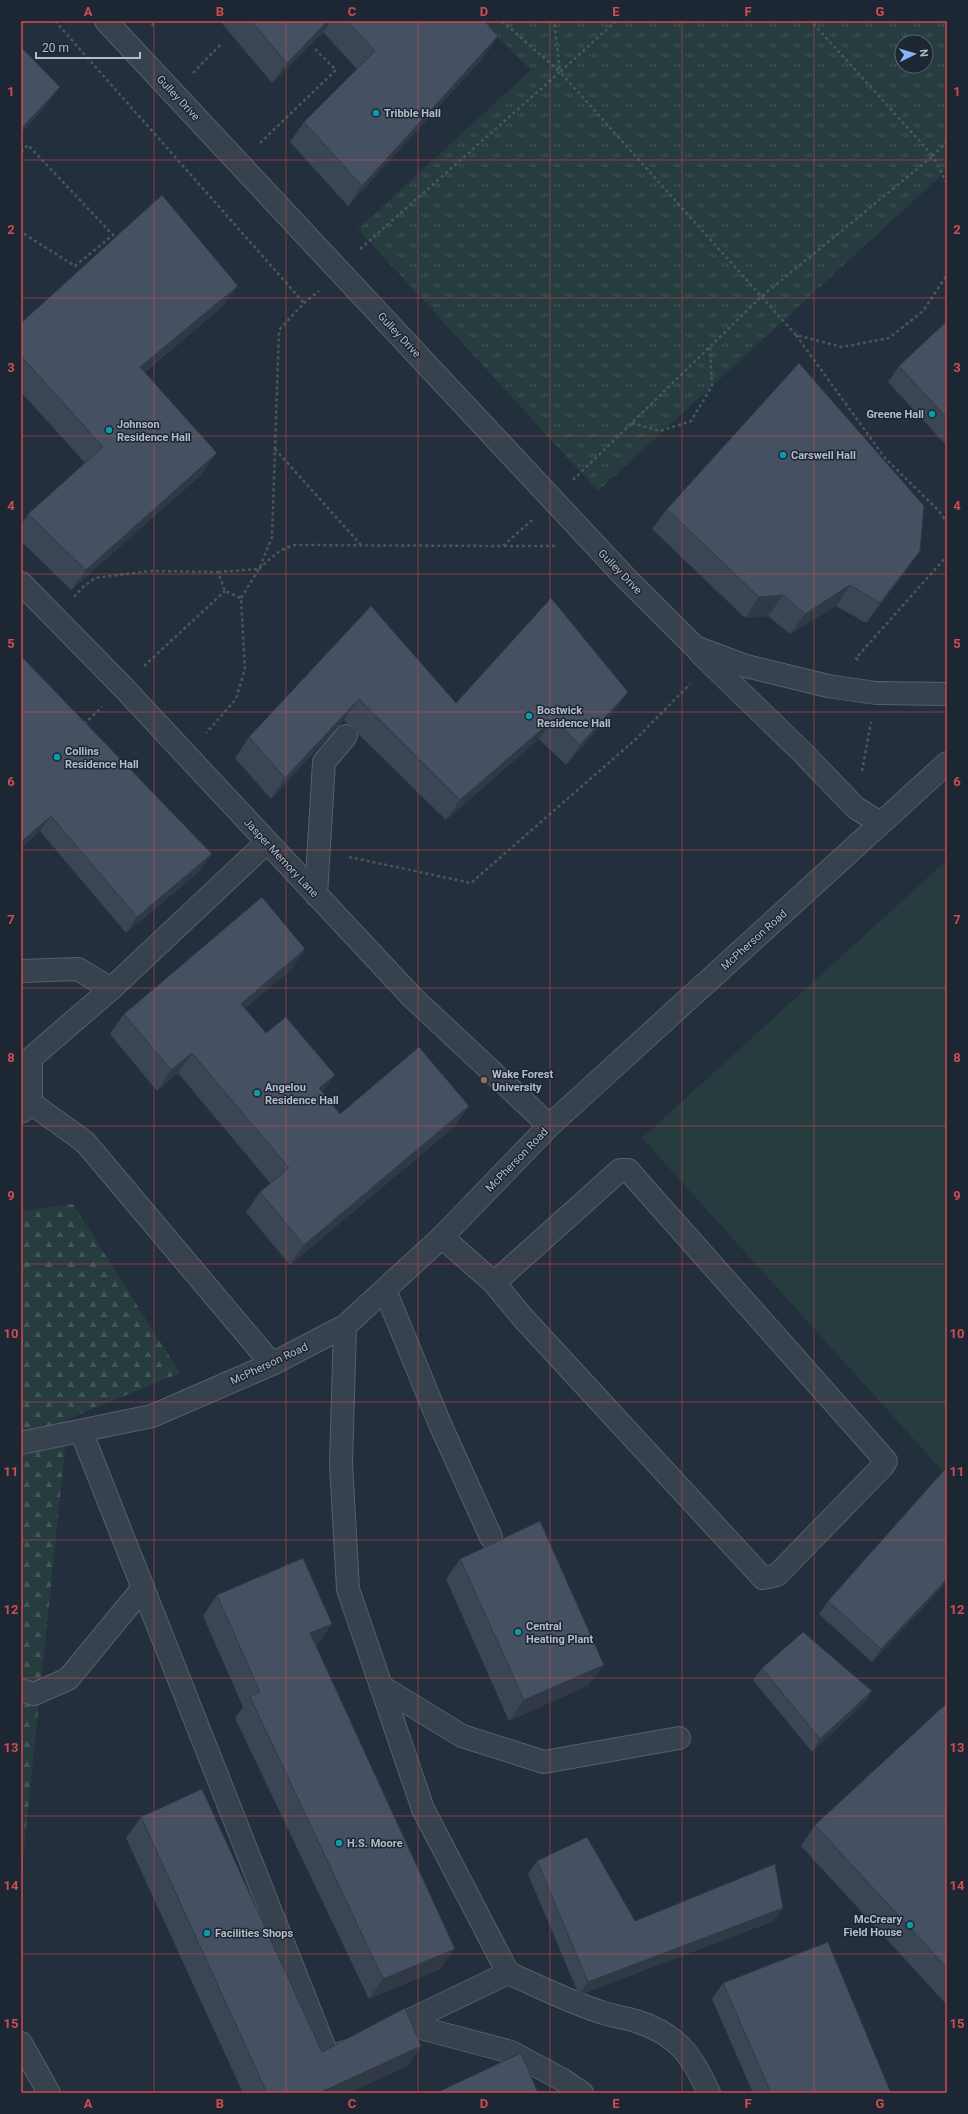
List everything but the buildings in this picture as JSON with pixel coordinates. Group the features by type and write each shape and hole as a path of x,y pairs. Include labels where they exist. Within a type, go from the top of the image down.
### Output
{"street":[{"name":"Gulley Drive","path":"106,21 595,545 711,664 802,752 856,808 880,823"},
{"name":"Jasper Memory Lane","path":"21,583 122,686 266,843 412,997 536,1112 549,1126"},
{"name":"Gulley Drive","path":"695,647 746,666 828,686 876,693 947,694"},
{"path":"316,895 324,762 346,736"},
{"name":"McPherson Road","path":"21,1443 152,1416 272,1364 345,1326 442,1237 549,1126 947,763"},
{"path":"266,843 111,989 26,1058 26,1107 85,1142 272,1364"},
{"path":"21,971 78,969 111,989"},
{"path":"442,1237 494,1283 524,1319 763,1578 777,1575 882,1467 886,1461 628,1170 620,1170 494,1283"},
{"path":"385,1290 440,1424 491,1538"},
{"path":"345,1326 341,1464 348,1589 423,1809 508,1973 599,2012 636,2021 659,2030 678,2044 696,2065 709,2093"},
{"path":"82,1431 329,2059 508,1973"},
{"path":"21,1690 34,1694 68,1679 143,1588"},
{"path":"382,1687 462,1736 544,1762 679,1738"},
{"path":"402,2023 512,2052 563,2080 582,2093"},
{"path":"21,2043 49,2093"}],"path":[{"path":"56,21 304,303"},
{"path":"502,21 560,72 796,335 885,458 938,510 947,522"},
{"path":"554,21 560,72"},
{"path":"203,737 236,699 245,669 241,598 259,569 272,537 279,330 304,303 340,272 354,255 616,21"},
{"path":"811,21 933,156 947,184"},
{"path":"190,76 221,44"},
{"path":"256,147 336,70 314,48"},
{"path":"503,546 553,500 761,297 933,156 947,141"},
{"path":"21,152 28,145 113,235 75,266 21,232"},
{"path":"796,335 842,347 889,338 923,311 947,275"},
{"path":"632,422 660,431 691,421 712,386 710,347"},
{"path":"274,449 361,546"},
{"path":"71,600 83,587 95,578 150,571 218,572 259,569 286,547 296,545 595,545"},
{"path":"856,658 947,556"},
{"path":"218,572 225,591 241,598"},
{"path":"80,728 122,686 225,591"},
{"path":"318,851 471,883 636,739 711,664"},
{"path":"856,808 876,693"}],"green space":[{"path":"482,21 947,21 947,170 598,491 358,229 531,70"},
{"path":"947,860 947,1476 642,1138"},
{"path":"73,1204 180,1373 68,1419 22,1868 21,1211"}],"place":[{"name":"Tribble Hall","path":"376,113"},
{"name":"Greene Hall","path":"932,414"},
{"name":"Johnson Residence Hall","path":"109,430"},
{"name":"Carswell Hall","path":"783,455"},
{"name":"Bostwick Residence Hall","path":"529,716"},
{"name":"Collins Residence Hall","path":"57,757"},
{"name":"Wake Forest University","path":"484,1080"},
{"name":"Angelou Residence Hall","path":"257,1093"},
{"name":"Central Heating Plant","path":"518,1632"},
{"name":"H.S. Moore","path":"339,1843"},
{"name":"McCreary Field House","path":"910,1925"},
{"name":"Facilities Shops","path":"207,1933"}]}
